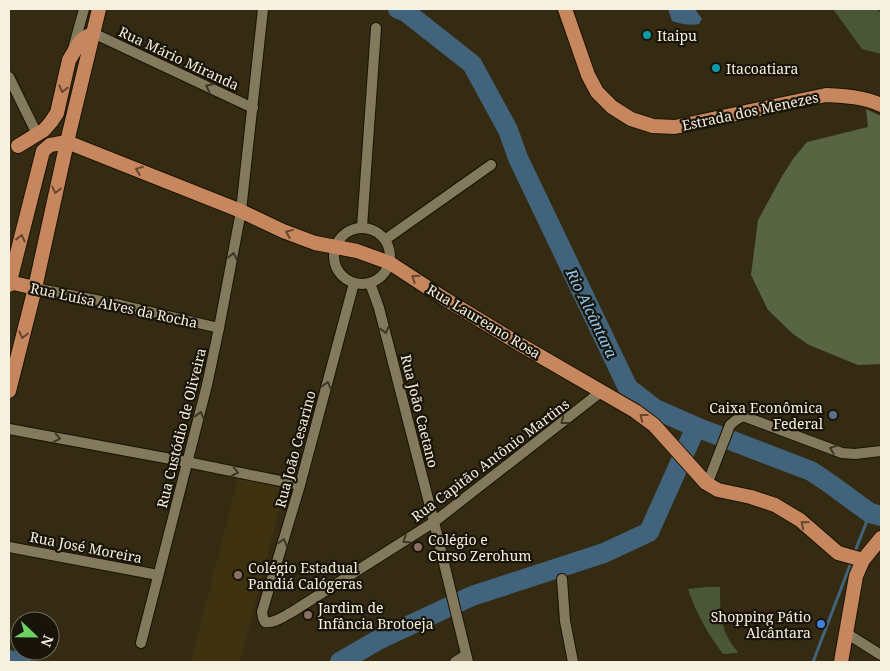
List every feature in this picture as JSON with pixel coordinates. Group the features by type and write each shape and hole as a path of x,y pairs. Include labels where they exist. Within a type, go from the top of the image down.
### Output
{"main road":[{"path":"9,391 35,288 66,142 99,9"},
{"name":"Estrada dos Menezes","path":"565,9 588,76 597,92 612,107 631,119 654,126 675,126 826,95 849,96 872,101 881,106"},
{"path":"13,146 44,130 52,122 57,113 69,60 80,42 93,33"},
{"path":"9,284 43,151 50,144 66,142"},
{"name":"Rua Laureano Rosa","path":"66,142 241,211 315,243 357,251 390,263 521,345 636,411 654,425 706,483 718,490 752,497 775,505 800,520 842,554 864,556"},
{"path":"13,146 43,151"},
{"name":"Rua Luísa Alves da Rocha","path":"9,284 35,288"},
{"path":"842,662 856,576 864,556 881,538"}],"street":[{"path":"69,60 84,9"},
{"name":"Rua Custódio de Oliveira","path":"141,643 207,385 219,328 241,211 263,9"},
{"path":"362,227 376,28"},
{"name":"Rua Mário Miranda","path":"93,33 253,108"},
{"path":"9,78 37,134"},
{"path":"386,239 491,165"},
{"path":"362,227 377,231 386,239 390,253 390,263 378,279 364,284 354,283 344,278 338,271 334,262 335,246 342,235 362,227"},
{"name":"Rua João Cesarino","path":"265,622 262,612 300,485 354,283"},
{"name":"Rua João Caetano","path":"370,283 382,318 467,659"},
{"name":"Rua Luísa Alves da Rocha","path":"35,288 122,305 219,328"},
{"name":"Rua Capitão Antônio Martins","path":"265,622 275,621 292,612 434,522 602,391"},
{"path":"710,477 730,425 743,416 842,452 855,454 881,451"},
{"path":"9,429 300,485"},
{"name":"Rua José Moreira","path":"9,547 158,575"},
{"path":"562,579 565,621 573,662"},
{"path":"846,633 881,655"},
{"path":"454,662 467,659"}],"shaded area":[{"name":"Colégio Estadual Pandiá Calógeras","path":"238,477 285,488 240,662 191,662"}],"green space":[{"path":"833,9 876,9 881,13 881,54 862,49"},
{"path":"866,109 881,116 881,364 858,365 809,345 793,334 768,310 751,275 758,220 793,159 807,142 868,127"},
{"path":"720,587 722,622 732,645 738,652 736,653 723,654 707,631 691,598 688,589"}],"water":[{"path":"668,9 695,9 702,19 696,25 675,22 672,21"}],"waterway":[{"name":"Rio Alcântara","path":"398,9 406,12 472,64 508,130 518,158 628,388 655,409 696,427 811,471 870,513 881,516"},
{"path":"340,662 378,640 472,596 604,553 649,532 696,427"},
{"path":"854,554 870,513"},
{"path":"813,662 852,560"},
{"path":"9,660 21,662"}],"place":[{"name":"Itaipu","path":"647,35"},
{"name":"Itacoatiara","path":"716,68"},
{"name":"Caixa Econômica Federal","path":"833,415"},
{"name":"Colégio e Curso Zerohum","path":"418,547"},
{"name":"Colégio Estadual Pandiá Calógeras","path":"238,575"},
{"name":"Jardim de Infância Brotoeja","path":"308,615"},
{"name":"Shopping Pátio Alcântara","path":"821,624"}]}
